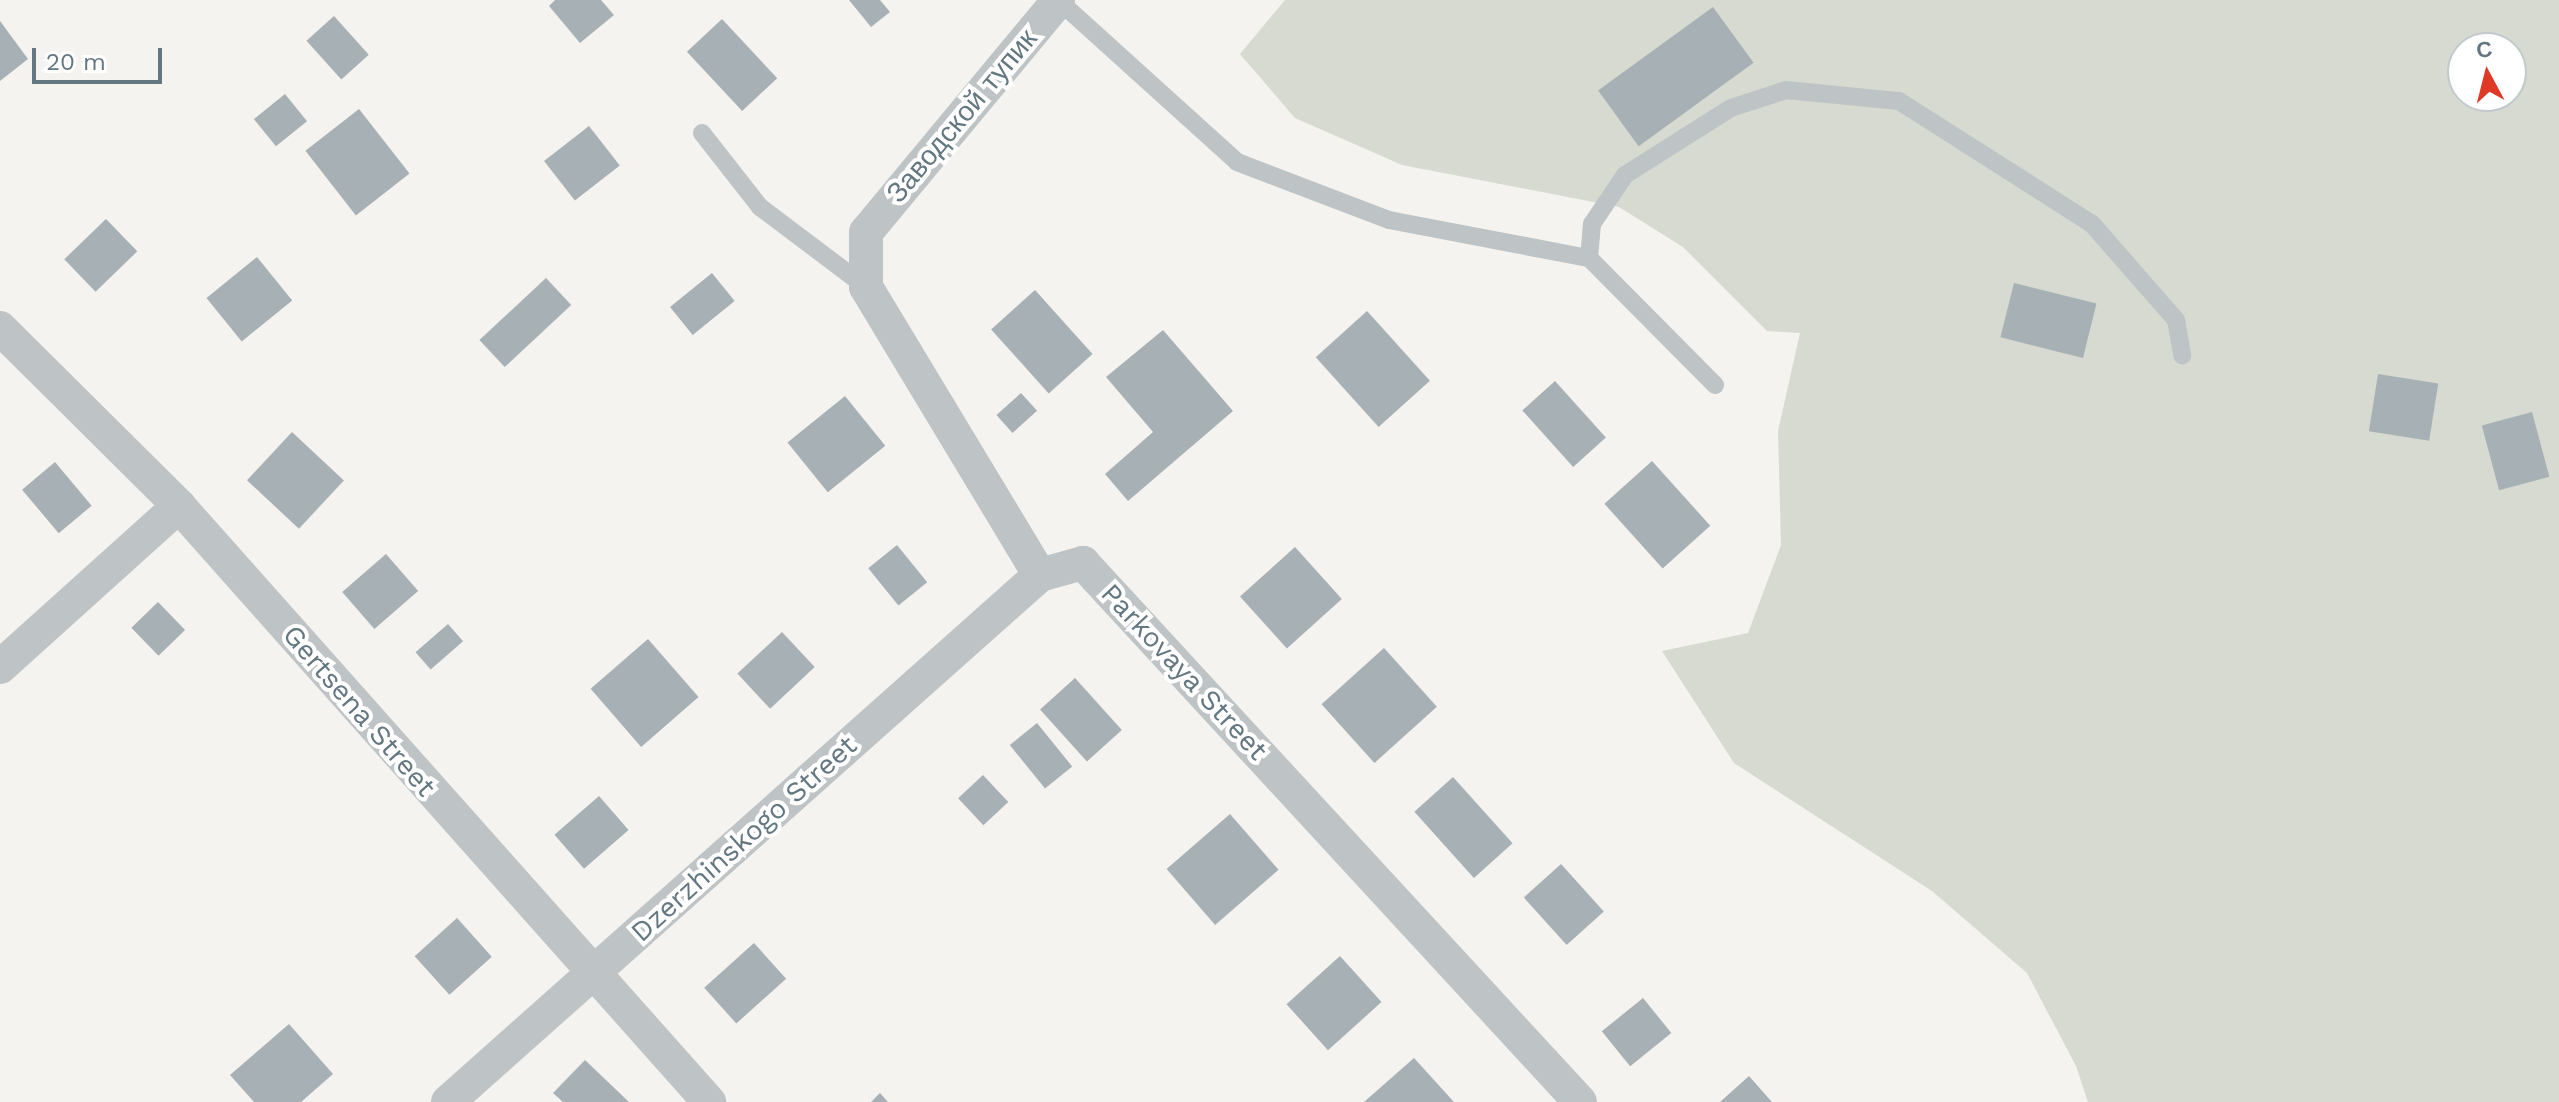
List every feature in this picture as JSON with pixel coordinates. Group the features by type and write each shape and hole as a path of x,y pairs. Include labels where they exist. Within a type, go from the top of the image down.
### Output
{"street":[{"name":"Заводской тупик","path":"866,287 866,232 1058,0"},
{"path":"866,287 1040,575"},
{"name":"Gertsena Street","path":"0,328 179,506 709,1102"},
{"path":"0,667 179,506"},
{"name":"Parkovaya Street","path":"1040,575 1083,563 1580,1102"},
{"name":"Dzerzhinskogo Street","path":"448,1102 1040,575"}],"lane":[{"path":"1058,0 1237,162 1389,220 1589,258 1715,385"},
{"path":"1589,258 1592,224 1625,175 1731,108 1786,90 1899,101 2092,224 2176,320 2182,355"},
{"path":"702,133 760,207 866,287"}],"shaded area":[{"path":"1285,0 2559,0 2559,1102 2088,1102 2076,1066 2027,973 1932,891 1734,763 1662,651 1748,633 1781,545 1778,431 1800,333 1767,331 1683,247 1619,207 1402,165 1295,118 1240,54"}],"building":[{"path":"555,0 601,0 614,15 580,43 549,6"},
{"path":"849,0 880,0 890,12 871,27"},
{"path":"1713,7 1754,63 1639,146 1598,90"},
{"path":"334,16 369,55 341,79 307,41"},
{"path":"722,19 777,78 742,111 687,52"},
{"path":"0,21 28,59 0,81"},
{"path":"285,94 307,121 276,146 254,119"},
{"path":"359,109 409,174 356,215 305,151"},
{"path":"589,126 620,165 575,200 544,161"},
{"path":"106,219 137,251 96,292 64,259"},
{"path":"257,257 292,301 242,341 206,298"},
{"path":"712,273 735,301 693,335 670,307"},
{"path":"546,278 571,305 505,367 479,340"},
{"path":"2014,283 2096,304 2083,358 2000,337"},
{"path":"1035,290 1093,354 1049,393 991,329"},
{"path":"1367,311 1430,381 1379,427 1316,357"},
{"path":"1163,330 1233,411 1128,501 1105,474 1153,432 1106,377"},
{"path":"2378,374 2438,384 2429,441 2369,431"},
{"path":"1555,381 1606,437 1573,467 1522,410"},
{"path":"1021,393 1037,411 1013,433 996,415"},
{"path":"845,396 885,446 828,492 787,443"},
{"path":"2532,412 2549,477 2499,490 2482,425"},
{"path":"292,432 344,480 299,529 247,480"},
{"path":"1652,461 1710,526 1663,568 1604,504"},
{"path":"55,462 92,506 59,533 22,490"},
{"path":"897,545 927,582 898,606 868,568"},
{"path":"1295,547 1342,599 1287,649 1240,597"},
{"path":"386,554 418,591 374,629 342,592"},
{"path":"158,602 185,630 158,656 131,628"},
{"path":"448,624 463,641 431,670 416,652"},
{"path":"782,632 815,667 770,709 737,674"},
{"path":"648,639 699,697 641,747 591,689"},
{"path":"1384,648 1437,707 1374,763 1322,704"},
{"path":"1075,678 1122,730 1087,761 1040,709"},
{"path":"1037,723 1072,767 1045,789 1010,745"},
{"path":"983,775 1008,802 983,825 958,798"},
{"path":"1453,777 1513,843 1474,878 1414,812"},
{"path":"599,796 629,830 584,869 554,835"},
{"path":"1230,814 1279,870 1215,925 1167,869"},
{"path":"1561,864 1604,912 1567,945 1524,897"},
{"path":"457,918 492,957 449,995 415,956"},
{"path":"754,943 786,979 736,1024 704,988"},
{"path":"1340,956 1381,1002 1328,1050 1286,1004"},
{"path":"1643,998 1671,1033 1630,1066 1602,1031"},
{"path":"289,1024 333,1074 301,1102 254,1102 230,1075"},
{"path":"1414,1058 1454,1102 1364,1102"},
{"path":"585,1060 629,1102 563,1102 553,1093"},
{"path":"1749,1076 1772,1102 1720,1102"},
{"path":"880,1093 888,1102 871,1102"}]}
